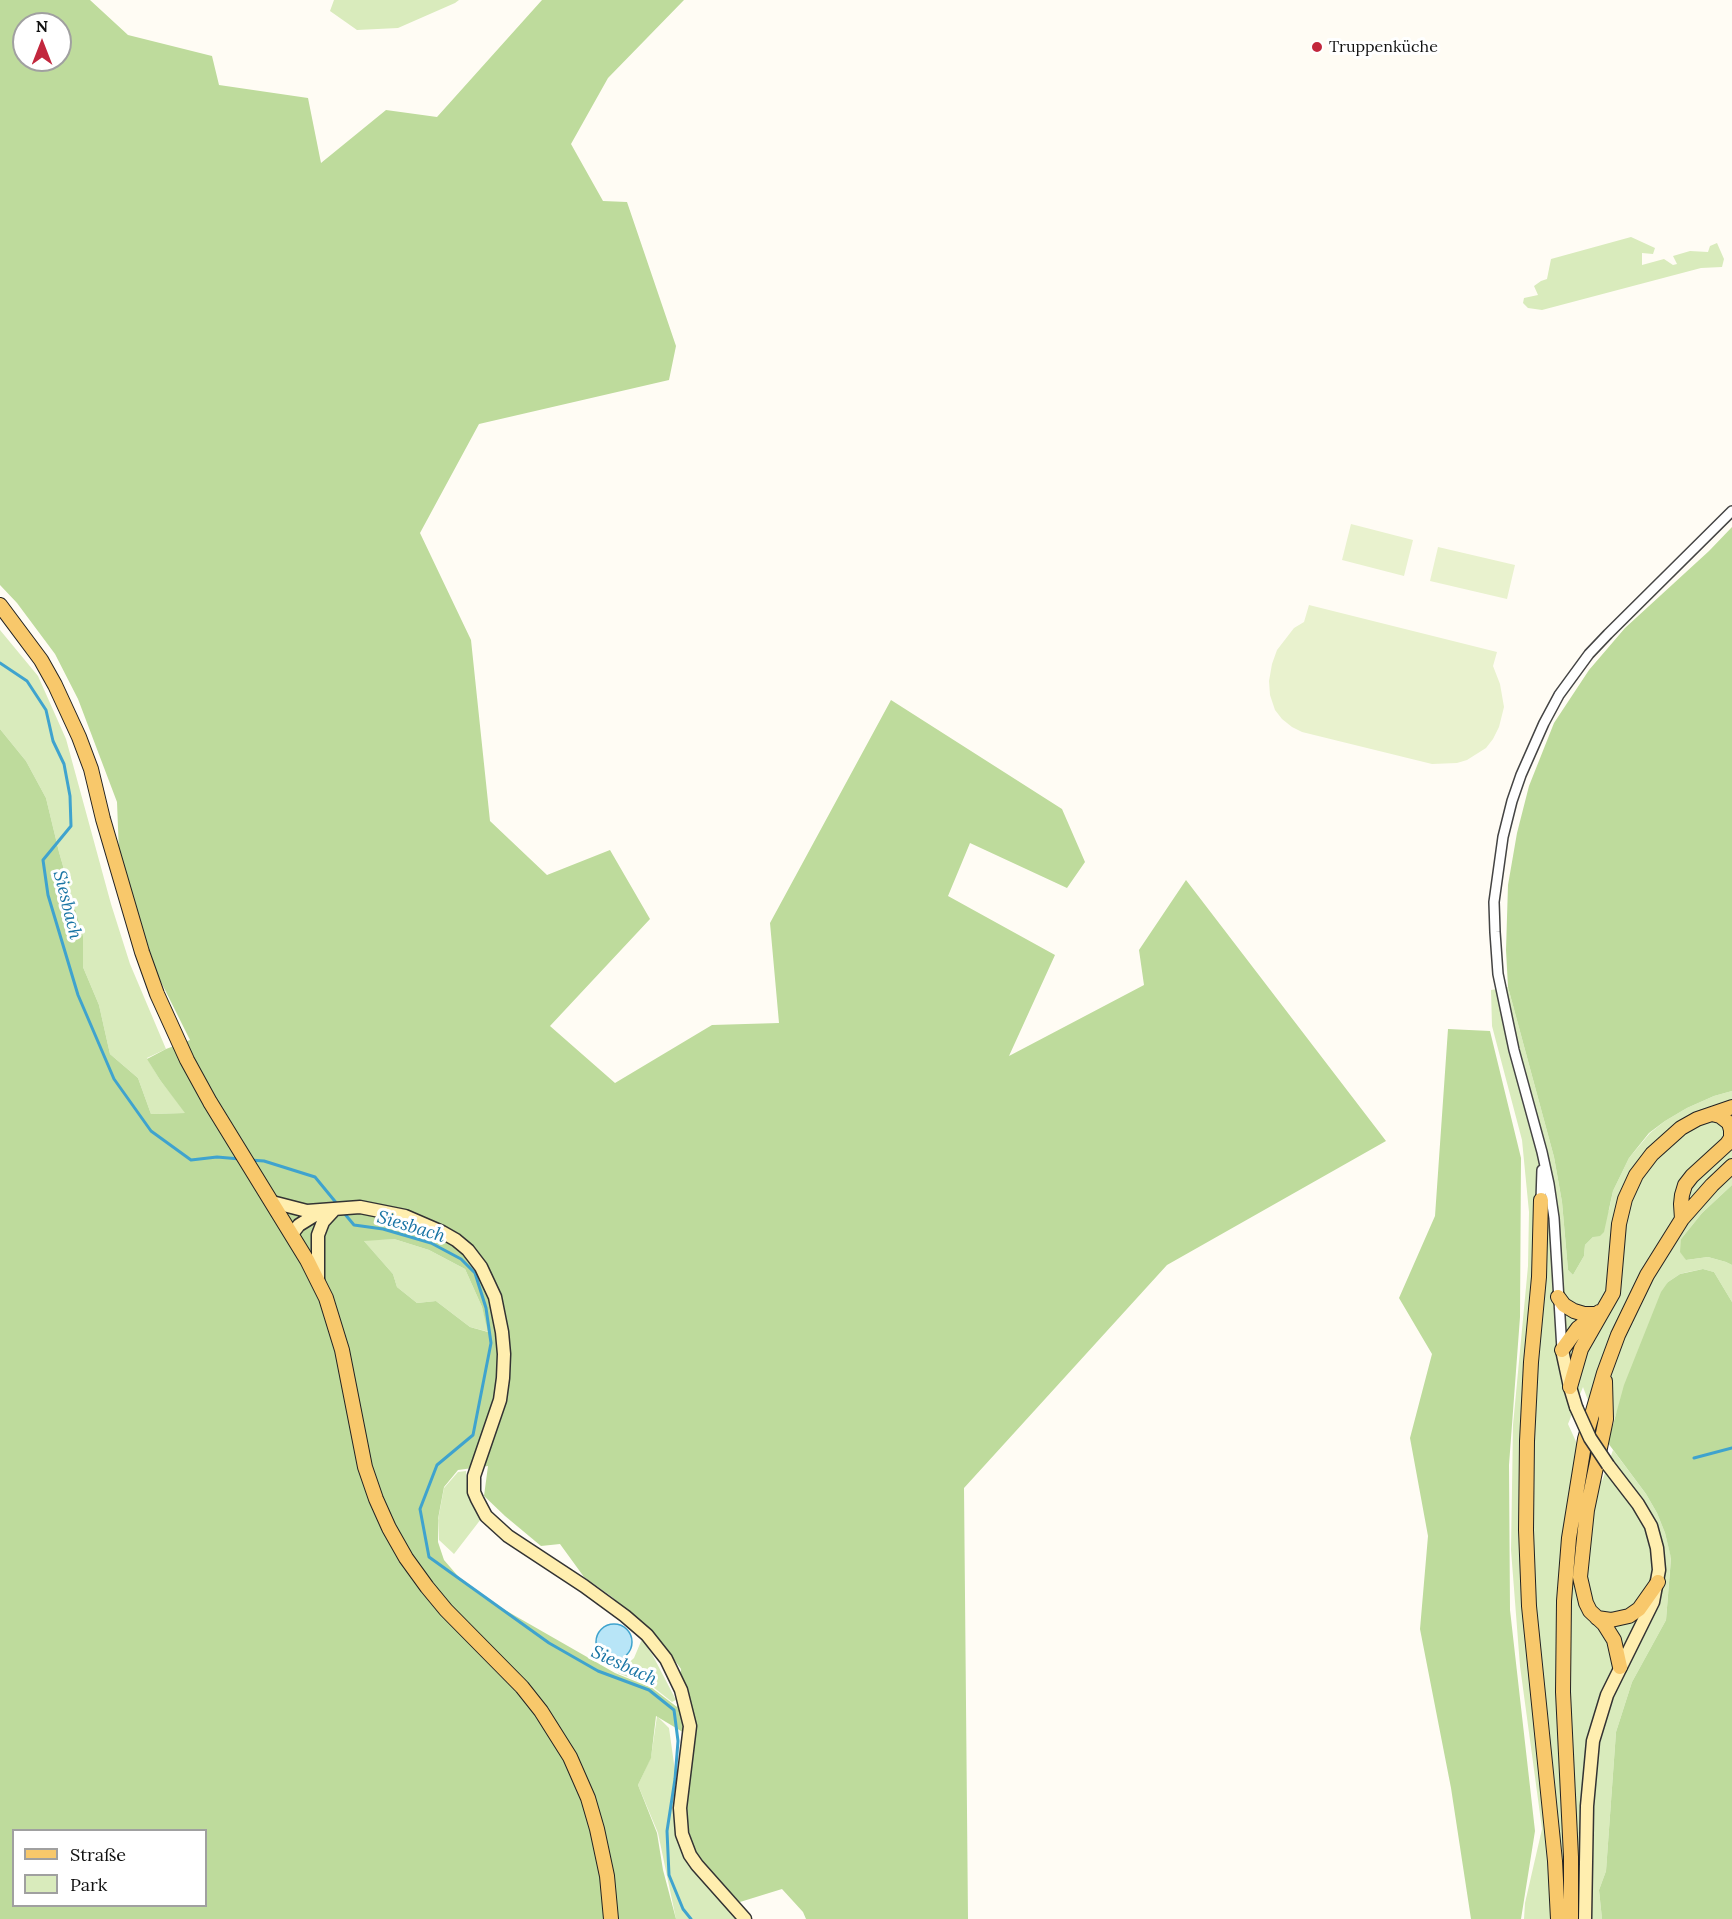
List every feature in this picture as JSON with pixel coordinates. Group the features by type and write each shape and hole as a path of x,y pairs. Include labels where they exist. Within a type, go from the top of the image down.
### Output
{"main road":[{"path":"0,604 41,660 56,685 79,737 91,769 103,819 142,952 157,994 182,1050 210,1102 318,1280 333,1318 342,1350 365,1467 388,1528 427,1587 446,1610 522,1687 541,1711 570,1756 588,1798 597,1829 607,1876 611,1919"},
{"path":"1570,1387 1581,1349 1614,1288 1621,1211 1636,1175 1652,1154 1671,1136 1697,1119 1732,1107"},
{"path":"1682,1219 1681,1204 1685,1185 1731,1138 1729,1123 1720,1116 1712,1114"},
{"path":"1571,1919 1569,1798 1563,1692 1564,1611 1566,1565 1585,1439 1604,1373 1636,1296 1661,1250 1682,1219 1732,1166"},
{"path":"1541,1200 1539,1277 1528,1401 1526,1530 1529,1606 1555,1860 1558,1919"},
{"path":"1558,1297 1564,1305 1574,1311 1584,1314 1600,1311"},
{"path":"1562,1350 1578,1328 1600,1311"},
{"path":"1604,1373 1606,1419 1590,1490 1580,1577 1586,1603 1614,1640 1620,1667"},
{"path":"1597,1618 1611,1620 1629,1616 1639,1609 1658,1582"},
{"path":"1558,1919 1569,1798"}],"street":[{"path":"1585,1919 1587,1806 1591,1756 1602,1710 1620,1667 1648,1614 1658,1582 1659,1559 1651,1526 1638,1504 1590,1438 1570,1387 1562,1350 1554,1218 1542,1152 1498,974 1494,902 1497,871 1512,801 1521,775 1559,695 1589,654 1732,511"},
{"path":"1541,1200 1542,1152"},
{"path":"272,1202 299,1210 321,1211 351,1206 405,1216 427,1224 456,1240 468,1250 481,1267 495,1298 504,1354 500,1400 474,1476 474,1492 486,1516 508,1536 624,1616 647,1635 666,1659 681,1690 690,1725 680,1808 682,1834 690,1855 743,1916"},
{"path":"318,1280 318,1244 321,1226 335,1209"},
{"path":"292,1234 299,1226 321,1211"},
{"path":"292,1234 308,1232 321,1226"}],"green space":[{"path":"0,0 90,0 128,35 212,56 219,85 308,98 321,163 386,110 437,117 542,0 684,0 608,78 571,144 603,201 627,202 676,346 669,380 479,424 420,533 471,640 490,821 547,875 610,850 650,919 550,1026 615,1083 712,1025 779,1023 770,923 891,700 1062,809 1085,862 1067,888 970,843 948,896 1055,955 1009,1056 1144,985 1139,950 1186,880 1386,1141 1167,1265 964,1488 968,1919 806,1919 803,1912 782,1889 740,1902 697,1860 685,1817 691,1737 656,1716 651,1758 638,1785 657,1833 663,1870 676,1919 0,1919 0,729 26,761 46,798 83,936 83,967 99,1005 110,1054 138,1078 151,1114 185,1113 147,1059 190,1040 158,976 136,909 119,853 117,802 78,699 55,654 17,603 0,585","holes":["394,1239 429,1250 465,1269 482,1307 488,1332 470,1327 436,1301 417,1303 397,1287 393,1274 364,1241","488,1466 484,1496 541,1546 560,1544 584,1577 612,1597 656,1635 681,1669 677,1707 652,1688 615,1673 484,1598 463,1582 444,1560 438,1542 438,1519 444,1487 458,1470"]},
{"path":"334,0 459,0 398,28 357,30 330,11"},
{"path":"1631,237 1655,248 1653,254 1642,253 1642,265 1664,259 1673,265 1677,264 1673,256 1690,251 1708,252 1710,246 1717,243 1724,259 1722,267 1701,268 1542,310 1528,308 1523,303 1524,298 1538,295 1534,286 1547,279 1551,259"},
{"path":"1351,524 1413,540 1404,576 1342,560"},
{"path":"1732,527 1732,1091 1687,1108 1649,1133 1629,1158 1613,1191 1604,1232 1600,1236 1593,1237 1585,1245 1584,1256 1573,1275 1568,1270 1562,1202 1554,1157 1508,987 1506,950 1508,885 1517,833 1529,786 1554,723 1589,670 1625,628"},
{"path":"1438,547 1515,565 1507,599 1430,581"},
{"path":"1309,605 1497,652 1493,666 1500,684 1504,707 1493,739 1486,748 1467,760 1457,763 1432,764 1302,732 1292,727 1275,710 1270,695 1269,681 1277,650 1294,628 1304,622"},
{"path":"0,630 38,676 66,739 111,904 130,964 166,1049 147,1058 160,1080 186,1113 151,1114 138,1078 110,1054 99,1005 83,967 83,936 46,798 26,761 0,729"},
{"path":"1508,987 1554,1157 1562,1202 1568,1270 1573,1275 1584,1256 1585,1245 1593,1237 1609,1210 1613,1191 1629,1158 1650,1133 1687,1108 1732,1091 1732,1185 1702,1213 1681,1239 1686,1260 1708,1257 1732,1265 1732,1302 1714,1272 1703,1269 1688,1272 1668,1282 1613,1422 1613,1431 1608,1443 1595,1419 1583,1387 1568,1424 1578,1446 1602,1481 1613,1450 1646,1494 1657,1513 1671,1557 1666,1620 1632,1682 1616,1732 1606,1871 1599,1890 1602,1919 1524,1919 1525,1903 1542,1829 1520,1666 1511,1550 1513,1425 1528,1266 1529,1212 1522,1140 1492,1026 1491,990"},
{"path":"1448,1029 1490,1031 1521,1158 1520,1317 1509,1465 1510,1610 1535,1831 1521,1919 1471,1919 1451,1788 1420,1629 1428,1536 1410,1438 1432,1354 1399,1298 1435,1216"},
{"path":"1732,1185 1732,1265 1708,1257 1686,1260 1680,1252 1681,1239 1702,1213"},
{"path":"394,1239 429,1250 465,1269 482,1307 489,1332 470,1327 436,1301 417,1303 397,1287 393,1274 363,1240"},
{"path":"1703,1269 1714,1272 1732,1302 1732,1919 1602,1919 1599,1890 1606,1871 1616,1732 1632,1682 1666,1620 1671,1558 1657,1513 1646,1494 1608,1443 1624,1385 1661,1292 1668,1282 1680,1274"},
{"path":"466,1471 468,1496 481,1519 454,1554 439,1540 438,1520 444,1488 458,1472"},
{"path":"642,1639 676,1700 672,1702 653,1687 618,1673 634,1658"},
{"path":"657,1716 669,1728 676,1778 674,1819 680,1846 689,1865 737,1919 676,1919 658,1833 638,1785 651,1757"}],"water":[{"path":"614,1624 627,1629 632,1642 627,1655 614,1660 601,1655 596,1642 601,1629"}],"waterway":[{"name":"Siesbach","path":"0,663 27,681 46,710 53,741 64,764 70,796 71,826 43,860 48,895 78,995 114,1079 151,1131 191,1160 217,1157 240,1159"},
{"name":"Siesbach","path":"250,1160 264,1161 315,1177 338,1205"},
{"name":"Siesbach","path":"344,1213 354,1225 383,1229 431,1243 461,1259 475,1273 486,1308 491,1343 473,1435 437,1465 420,1509 429,1557 549,1643 598,1671 649,1690 674,1710 678,1741 667,1831 669,1875 683,1909 691,1919"},
{"path":"1694,1458 1732,1448"}],"place":[{"name":"Truppenküche","path":"1317,47"}]}
